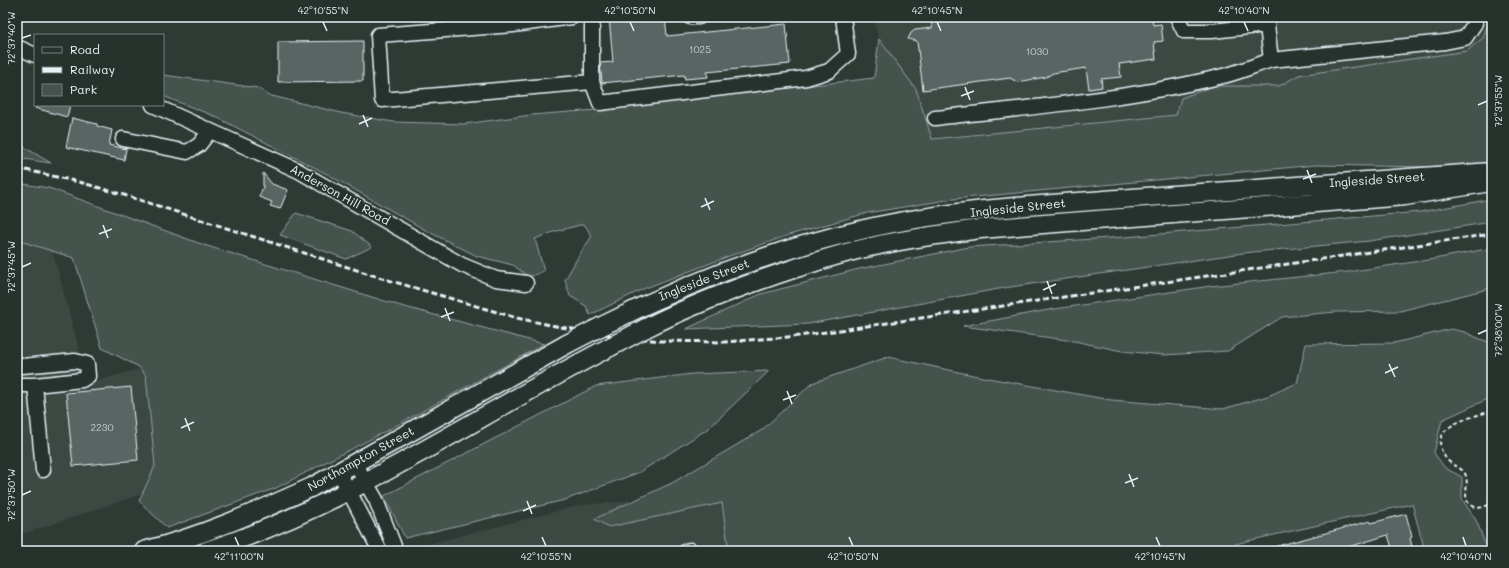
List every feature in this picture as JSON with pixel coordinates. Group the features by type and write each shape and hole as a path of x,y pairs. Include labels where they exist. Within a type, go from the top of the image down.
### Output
{"main road":[{"name":"Ingleside Street","path":"567,344 651,301 733,268 814,242 865,229 913,220 1042,205 1492,172"},
{"name":"Ingleside Street","path":"602,350 668,317 767,277 874,246 923,236 988,228 1405,196 1492,181"},
{"name":"Northampton Street","path":"144,551 199,534 237,520 312,487 567,344"},
{"name":"Northampton Street","path":"206,551 284,521 349,491 602,350"}],"street":[{"path":"572,17 513,25 378,34 382,100 592,82"},
{"path":"592,17 592,82 600,103 806,78 829,71 848,54 843,17"},
{"path":"690,17 699,17"},
{"path":"1177,17 1184,31 1212,31 1266,21 1271,60"},
{"path":"935,118 1130,95 1229,75 1271,60 1452,41 1465,38 1475,23 1475,17"},
{"path":"17,47 34,55"},
{"name":"Anderson Hill Road","path":"155,106 297,170 462,265 496,279 526,283"},
{"path":"122,139 187,152 199,145 210,131"},
{"path":"17,363 22,366 75,361 87,364 88,376 82,380 17,386"},
{"path":"35,385 43,470"},
{"path":"355,463 376,500 396,551"},
{"path":"339,472 380,551"},
{"path":"686,551 690,551"}],"path":[{"path":"1492,411 1450,426 1442,435 1441,446 1446,460 1461,470 1466,476 1465,494 1468,502 1477,508 1481,508 1492,502"}],"shaded area":[{"path":"873,17 1492,17 1492,159 1184,114 903,141"},
{"path":"17,189 37,193 88,383 147,367 177,482 17,536"},
{"path":"726,493 740,551 401,551 581,505"}],"green space":[{"path":"1490,17 1492,17 1492,164 1427,167 1316,165 953,199 867,213 789,235 732,255 643,289 590,315 586,306 570,296 565,280 592,236 584,224 553,232 535,239 544,271 529,277 513,265 477,256 429,232 327,174 214,116 164,96 164,75 258,88 268,95 341,113 393,122 464,124 531,115 610,109 874,78 879,39 916,89 932,139 1176,115 1181,98 1214,86 1279,86 1299,75 1467,51 1483,38"},
{"path":"17,143 51,163 17,158"},
{"path":"17,183 49,188 204,245 401,306 544,344 392,428 276,488 167,528 139,501 155,466 146,376 139,367 102,348 74,258 17,240"},
{"path":"1492,199 1492,222 1369,241 1243,253 1004,288 808,324 686,329 761,294 859,269 969,247 1125,237 1420,212"},
{"path":"296,213 352,231 372,247 346,259 280,235"},
{"path":"1492,248 1492,282 1490,287 1484,290 1400,311 1335,312 1282,317 1228,351 1164,355 1122,351 1074,341 963,326 1048,310 1211,286 1347,272 1434,259"},
{"path":"1451,329 1465,332 1492,343 1492,397 1442,420 1434,453 1445,468 1462,477 1462,499 1476,520 1488,551 1425,551 1412,504 1243,542 1212,551 729,551 722,503 609,527 594,519 672,483 762,430 812,383 888,357 982,377 1111,400 1223,409 1268,396 1297,383 1306,344 1394,343"},
{"path":"769,371 709,428 640,472 565,500 405,538 384,496 596,386 692,374"}],"building":[{"path":"609,17 665,17 667,36 786,24 790,64 707,72 708,77 685,79 684,75 602,83 600,63 613,62"},
{"path":"931,17 1152,17 1153,25 1161,24 1163,41 1154,42 1156,59 1119,64 1121,77 1101,79 1102,87 1089,89 1086,68 1053,73 1046,77 1017,82 1010,78 923,90 917,41 908,39 911,33 915,30 932,28"},
{"path":"363,41 363,81 278,82 278,42"},
{"path":"36,106 70,106 67,117 35,108"},
{"path":"72,118 97,124 97,126 112,130 109,145 126,149 124,160 66,147"},
{"path":"263,173 272,184 288,190 280,209 270,206 272,202 259,197 263,187"},
{"path":"131,387 138,460 73,466 66,393"},
{"path":"1406,514 1412,537 1410,538 1413,551 1393,551 1388,535 1335,551 1270,551 1270,548 1370,521 1371,523"}],"railway":[{"path":"17,168 83,183 124,195 388,280 517,318 610,335 661,341 725,342 799,336 1492,234"}]}
